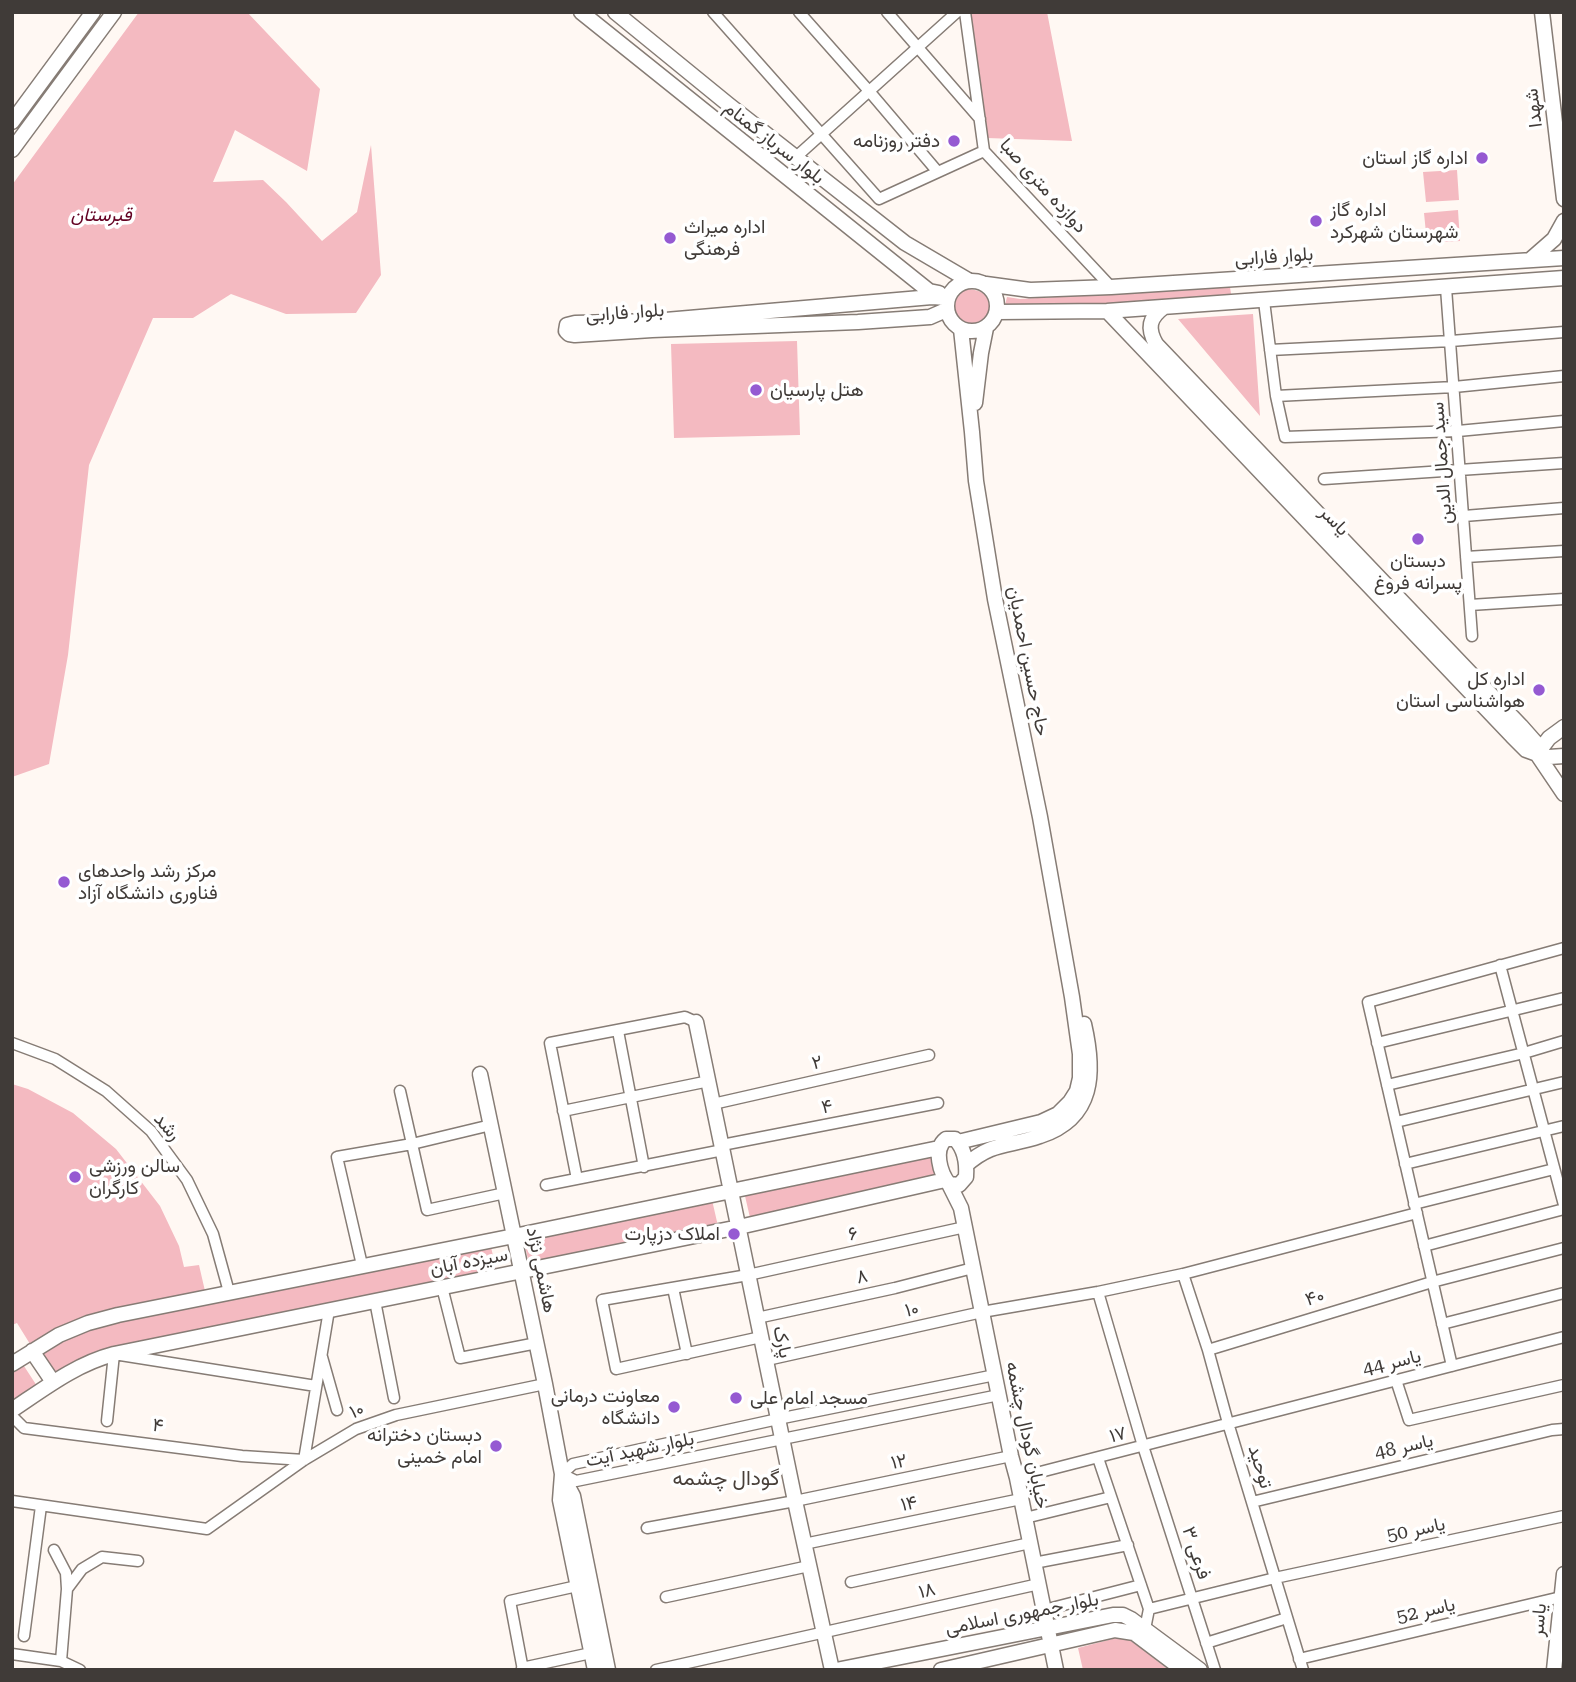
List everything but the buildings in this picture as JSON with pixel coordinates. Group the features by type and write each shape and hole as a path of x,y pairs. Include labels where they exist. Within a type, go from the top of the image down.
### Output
{"main road":[{"path":"12,122 93,12"},
{"path":"12,150 114,12"},
{"name":"بلوار سرباز گمنام","path":"581,12 929,292 947,301"},
{"name":"بلوار سرباز گمنام","path":"615,12 729,106 905,243 968,280"},
{"name":"شهدا","path":"1542,12 1564,199"},
{"path":"1530,260 1554,239 1564,221"},
{"name":"بلوار فارابی","path":"986,284 1030,290 1564,258"},
{"path":"1263,277 1264,301"},
{"path":"997,313 1107,311 1564,278"},
{"path":"968,280 986,284 997,298 997,313 993,321 986,328 974,332 961,329 951,321 947,301 956,285 968,280"},
{"name":"بلوار فارابی","path":"947,301 930,317 858,322 653,325 575,323 568,325 566,331 575,335 653,325 932,297 947,301"},
{"path":"857,305 858,322"},
{"name":"یاسر","path":"1164,307 1155,314 1152,322 1150,334 1157,344 1512,736 1527,750 1537,754 1564,794"},
{"name":"یاسر","path":"1107,311 1309,514"},
{"path":"972,432 986,328"},
{"name":"حاج حسین احمدیان","path":"939,1148 946,1139 955,1139 958,1142 1041,1122 1058,1114 1070,1102 1080,1078 1080,1054 1072,997 1040,817 995,599 976,481 961,329"},
{"path":"1564,727 1549,738 1537,754 1549,757 1564,756"},
{"name":"حاج حسین احمدیان","path":"965,1165 985,1150 1053,1131 1076,1114 1090,1085 1090,1048 1084,1023 1072,997"},
{"name":"پارک","path":"695,1022 804,1544 834,1670"},
{"name":"هاشمی نژاد","path":"480,1074 545,1384 562,1474 560,1500 595,1670"},
{"path":"939,1148 940,1159 953,1182 965,1177 963,1153 958,1142"},
{"name":"سیزده آبان","path":"12,1364 59,1335 88,1322 118,1315 939,1148"},
{"name":"سیزده آبان","path":"12,1409 76,1368 114,1354 953,1182"},
{"name":"خیابان گودال چشمه","path":"953,1182 961,1208 1056,1670"},
{"path":"33,1351 52,1382"},
{"name":"هاشمی نژاد","path":"562,1474 573,1496 608,1670"},
{"name":"یاسر","path":"1554,1670 1560,1651 1564,1574"},
{"name":"بلوار جمهوری اسلامی","path":"834,1670 1123,1615 1200,1670"},
{"name":"بلوار جمهوری اسلامی","path":"941,1670 1115,1630 1134,1633 1183,1670"}],"street":[{"path":"713,12 879,199 984,151"},
{"path":"799,12 937,171"},
{"path":"887,12 980,119"},
{"path":"796,158 957,12"},
{"name":"دوازده متری صبا","path":"965,12 984,151 1111,286"},
{"name":"سید جمال الدین","path":"1446,288 1472,636"},
{"path":"1264,301 1276,397 1285,437 1458,430 1564,421"},
{"path":"1270,349 1451,341 1564,332"},
{"path":"1276,397 1454,387 1564,376"},
{"path":"1324,479 1564,463"},
{"path":"1464,516 1564,508"},
{"path":"1466,557 1564,551"},
{"path":"1470,605 1564,599"},
{"path":"1452,1366 1368,1002 1564,948"},
{"path":"1424,1246 1564,1207 1500,965"},
{"path":"1377,1043 1564,998"},
{"path":"577,1180 550,1043 685,1017 695,1022"},
{"path":"618,1031 644,1167"},
{"path":"1387,1085 1564,1041"},
{"name":"رشد","path":"12,1043 55,1059 106,1091 151,1131 187,1180 213,1234 229,1292"},
{"name":"۲","path":"713,1104 929,1055"},
{"path":"563,1111 709,1081"},
{"path":"1396,1122 1564,1082"},
{"path":"400,1091 427,1210 505,1193"},
{"name":"۴","path":"546,1185 644,1167 938,1102"},
{"path":"362,1265 337,1157 491,1125"},
{"path":"1405,1164 1564,1126"},
{"name":"۱۰","path":"767,1360 982,1312 1183,1274 1555,1169"},
{"name":"۶","path":"687,1354 616,1369 602,1300 748,1275 965,1227"},
{"name":"۴۰","path":"1208,1350 1433,1282 1564,1248"},
{"name":"۸","path":"757,1318 973,1268"},
{"name":"توحید","path":"1183,1274 1301,1664"},
{"path":"442,1287 460,1358 537,1343"},
{"path":"673,1288 687,1354 761,1337"},
{"name":"فرعی ۳","path":"1098,1292 1143,1447 1215,1670"},
{"path":"1442,1324 1564,1293"},
{"path":"375,1301 394,1398"},
{"path":"304,1460 329,1310"},
{"name":"یاسر 44","path":"1228,1423 1564,1337"},
{"path":"107,1421 114,1354 316,1386"},
{"path":"321,1355 337,1410"},
{"name":"بلوار شهید آیت","path":"995,1375 573,1464 562,1474 576,1481 999,1395"},
{"path":"1396,1380 1409,1420 1564,1385"},
{"name":"۱۰","path":"41,1506 207,1529 304,1460 356,1429 396,1415 545,1384"},
{"name":"۴","path":"12,1416 24,1427 243,1456 304,1460"},
{"name":"۱۷","path":"1017,1478 1228,1423"},
{"name":"یاسر 48","path":"1252,1502 1564,1429"},
{"name":"۱۲","path":"647,1528 795,1501 1011,1456"},
{"path":"1098,1458 1149,1609 1146,1629"},
{"path":"1025,1518 1111,1497"},
{"name":"۱۴","path":"804,1544 1021,1499"},
{"path":"12,1501 41,1506 24,1636"},
{"name":"یاسر 50","path":"1149,1609 1275,1578 1564,1516"},
{"path":"851,1582 1030,1543"},
{"path":"1034,1563 1128,1545"},
{"path":"54,1550 66,1573 61,1661"},
{"path":"67,1589 82,1569 102,1557 138,1561"},
{"path":"666,1597 809,1566"},
{"name":"۱۸","path":"656,1670 1039,1584"},
{"path":"1044,1610 1141,1585"},
{"path":"578,1586 510,1601 523,1669 591,1653"},
{"name":"یاسر 52","path":"1301,1664 1561,1597"},
{"path":"1206,1643 1287,1618"},
{"path":"12,1654 61,1661 80,1670"}],"green space":[{"name":"قبرستان","path":"139,12 247,12 320,89 307,171 235,130 213,182 263,180 322,241 357,212 371,145 381,275 356,313 286,314 231,294 193,318 153,318 89,465 68,655 49,764 12,777 12,185"},
{"path":"969,12 1047,12 1072,141 987,138"},
{"path":"1457,170 1459,200 1426,202 1423,172"},
{"path":"1458,210 1460,241 1427,243 1424,213"},
{"path":"1230,287 1232,300 1004,309 1007,297 1020,299"},
{"path":"966,289 980,292 988,299 990,307 988,316 974,329 965,329 955,323 948,312 952,298"},
{"path":"1253,314 1260,416 1178,319"},
{"path":"797,341 800,435 674,438 671,344"},
{"name":"سالن ورزشی کارگران","path":"12,1084 28,1089 73,1113 116,1149 160,1206 179,1246 184,1267 199,1265 205,1291 66,1326 30,1344 17,1323 12,1325"},
{"path":"933,1154 939,1180 751,1222 745,1196"},
{"path":"712,1200 718,1226 530,1268 524,1242"},
{"path":"491,1247 497,1273 308,1311 306,1307 97,1354 53,1376 39,1353 87,1328"},
{"path":"22,1363 37,1386 12,1402 12,1370"},
{"path":"1116,1638 1134,1643 1169,1670 1083,1670 1078,1648"}],"place":[{"name":"دفتر روزنامه","path":"954,141"},
{"name":"اداره گاز استان","path":"1482,158"},
{"name":"اداره گاز شهرستان شهرکرد","path":"1316,221"},
{"name":"اداره میراث فرهنگی","path":"670,238"},
{"name":"هتل پارسیان","path":"756,390"},
{"name":"دبستان پسرانه فروغ","path":"1418,539"},
{"name":"اداره کل هواشناسی استان","path":"1539,690"},
{"name":"مرکز رشد واحدهای فناوری دانشگاه آزاد","path":"64,882"},
{"name":"سالن ورزشی کارگران","path":"75,1177"},
{"name":"املاک دزپارت","path":"734,1234"},
{"name":"مسجد امام علی","path":"736,1398"},
{"name":"معاونت درمانی دانشگاه","path":"674,1407"},
{"name":"دبستان دخترانه امام خمینی","path":"496,1446"}],"district":[{"name":"گودال چشمه","path":"726,1479"}]}
